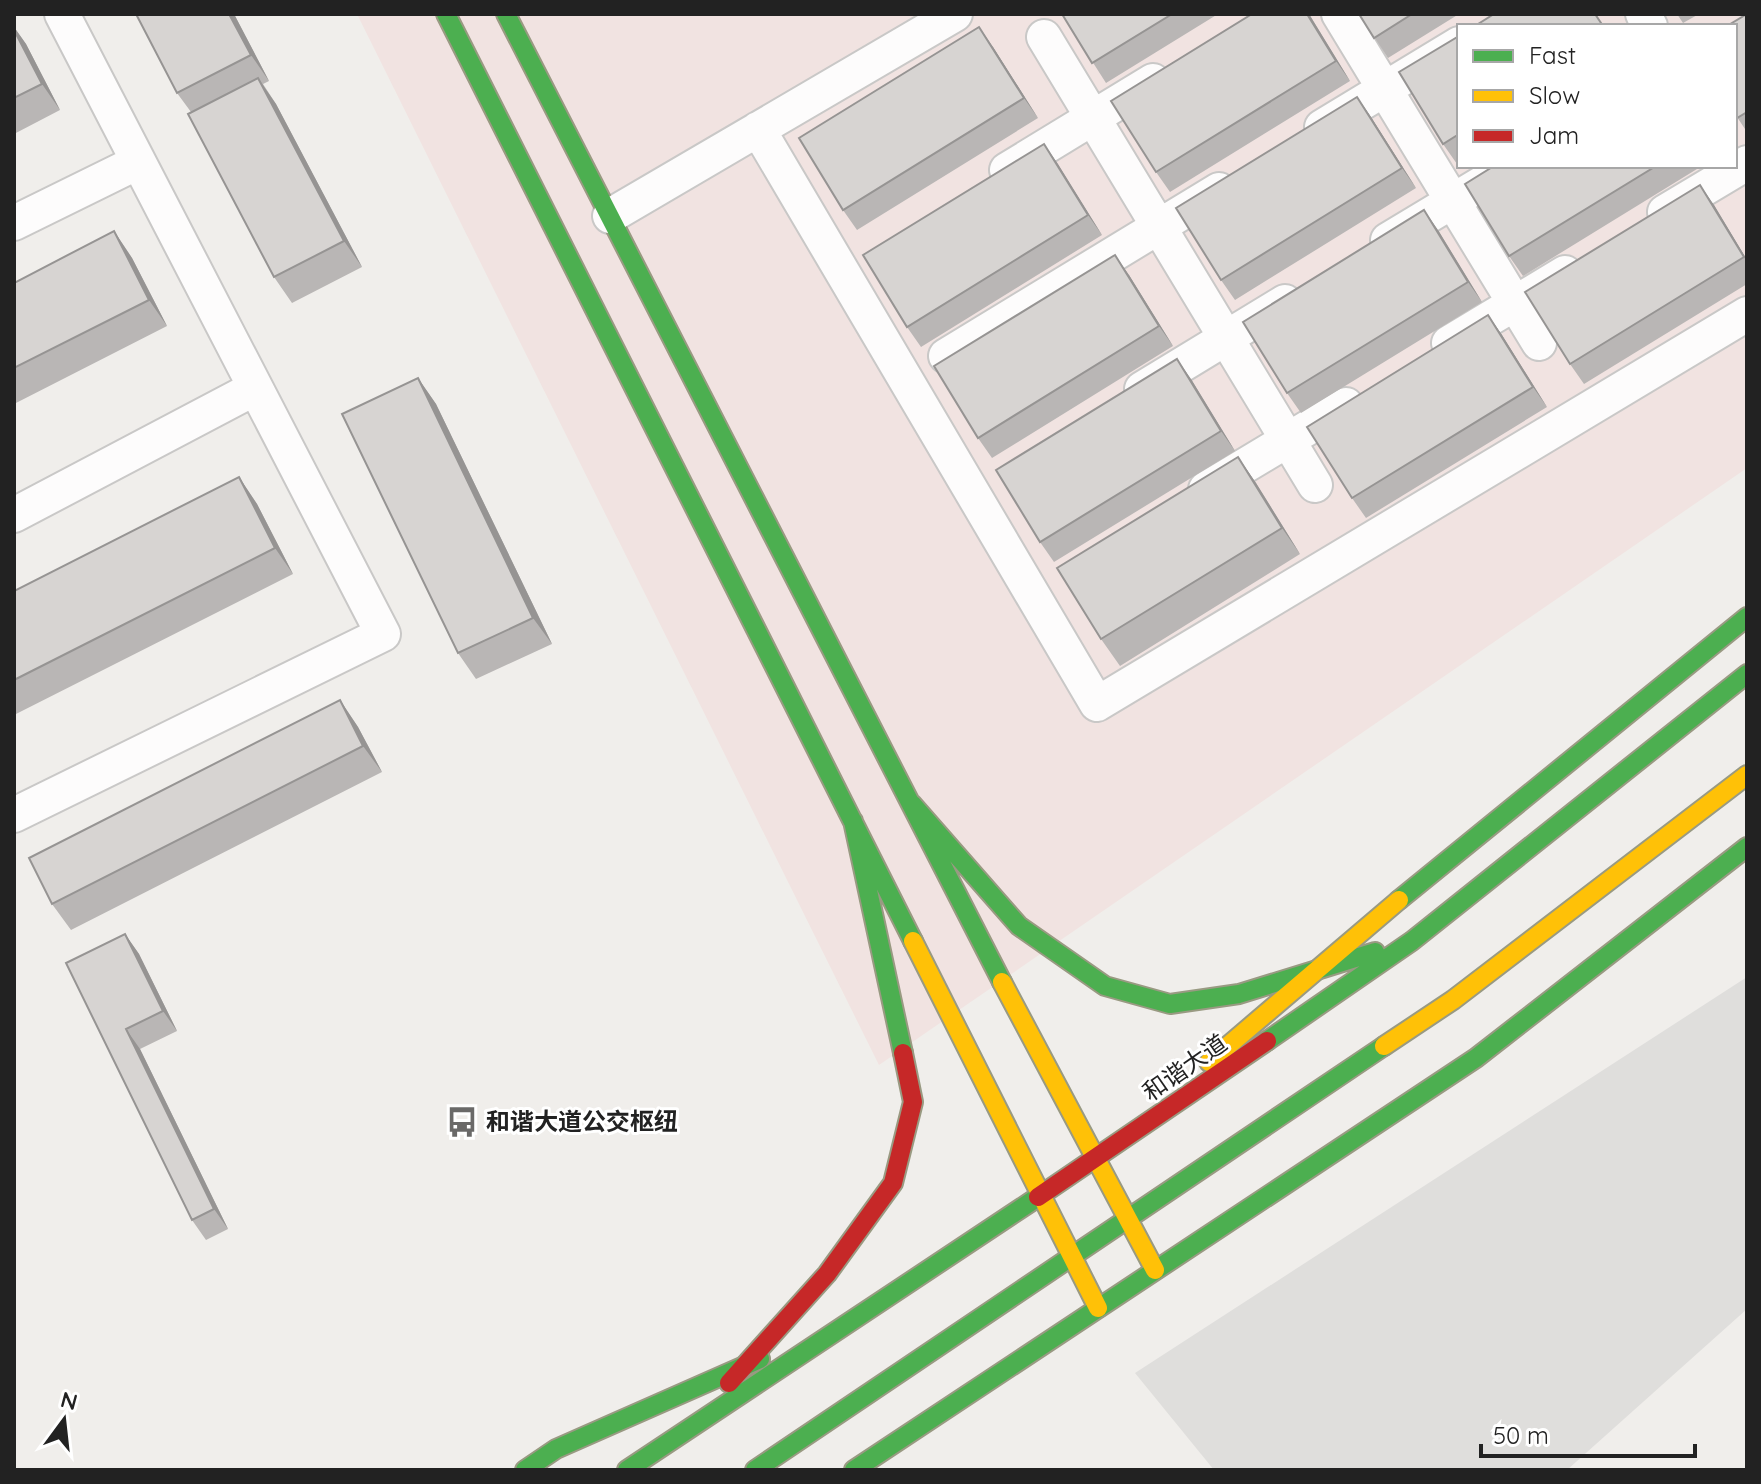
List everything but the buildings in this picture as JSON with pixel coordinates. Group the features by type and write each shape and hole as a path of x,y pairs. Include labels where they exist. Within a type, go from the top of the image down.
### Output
{"main road":[{"path":"446,14 1098,1308"},
{"path":"506,14 1094,1160 1155,1270"},
{"path":"1094,1160 1467,842 1747,617"},
{"name":"和谐大道","path":"627,1470 1094,1160 1412,941 1747,674"},
{"path":"755,1470 1453,1000 1747,775"},
{"path":"912,804 1019,926 1105,986 1170,1004 1239,994 1412,941"},
{"path":"686,1430 827,1274 893,1183 913,1102 853,821"},
{"path":"854,1470 1476,1058 1747,847"},
{"path":"525,1470 556,1449 740,1370 1041,1194"}],"street":[{"path":"14,815 383,634 62,14"},
{"path":"610,216 955,14"},
{"path":"1339,14 1539,343"},
{"path":"1044,37 1315,485"},
{"path":"1292,146 1457,45"},
{"path":"983,184 1184,62"},
{"path":"758,129 1097,704 1747,314"},
{"path":"14,223 138,162"},
{"path":"1359,258 1508,168"},
{"path":"946,356 1252,170"},
{"path":"1632,232 1742,171"},
{"path":"1421,360 1593,256"},
{"path":"1116,404 1319,282"},
{"path":"14,515 255,388"},
{"path":"1178,506 1368,392"}],"shaded area":[{"path":"357,14 1747,14 1747,468 879,1065"},
{"path":"1747,977 1747,1309 1567,1470 1214,1470 1135,1373"}],"traffic: fast":[{"path":"446,14 913,941"},
{"path":"506,14 1002,982"},
{"path":"1399,900 1747,617"},
{"path":"1267,1041 1412,941 1747,674"},
{"path":"912,804 1019,926 1105,986 1170,1004 1239,994 1375,952"},
{"path":"853,821 903,1053"},
{"path":"854,1470 1476,1058 1747,847"},
{"path":"755,1470 1384,1046"},
{"path":"627,1470 1038,1197"},
{"path":"525,1470 556,1449 760,1359"}],"traffic: slow":[{"path":"1384,1046 1453,1000 1747,775"},
{"path":"1209,1062 1399,900"},
{"path":"913,941 1098,1308"},
{"path":"1002,982 1155,1270"}],"traffic: jam":[{"path":"1038,1197 1267,1041"},
{"path":"729,1383 827,1274 893,1183 913,1102 903,1053"}],"place":[{"name":"和谐大道公交枢纽","path":"462,1122"}]}
